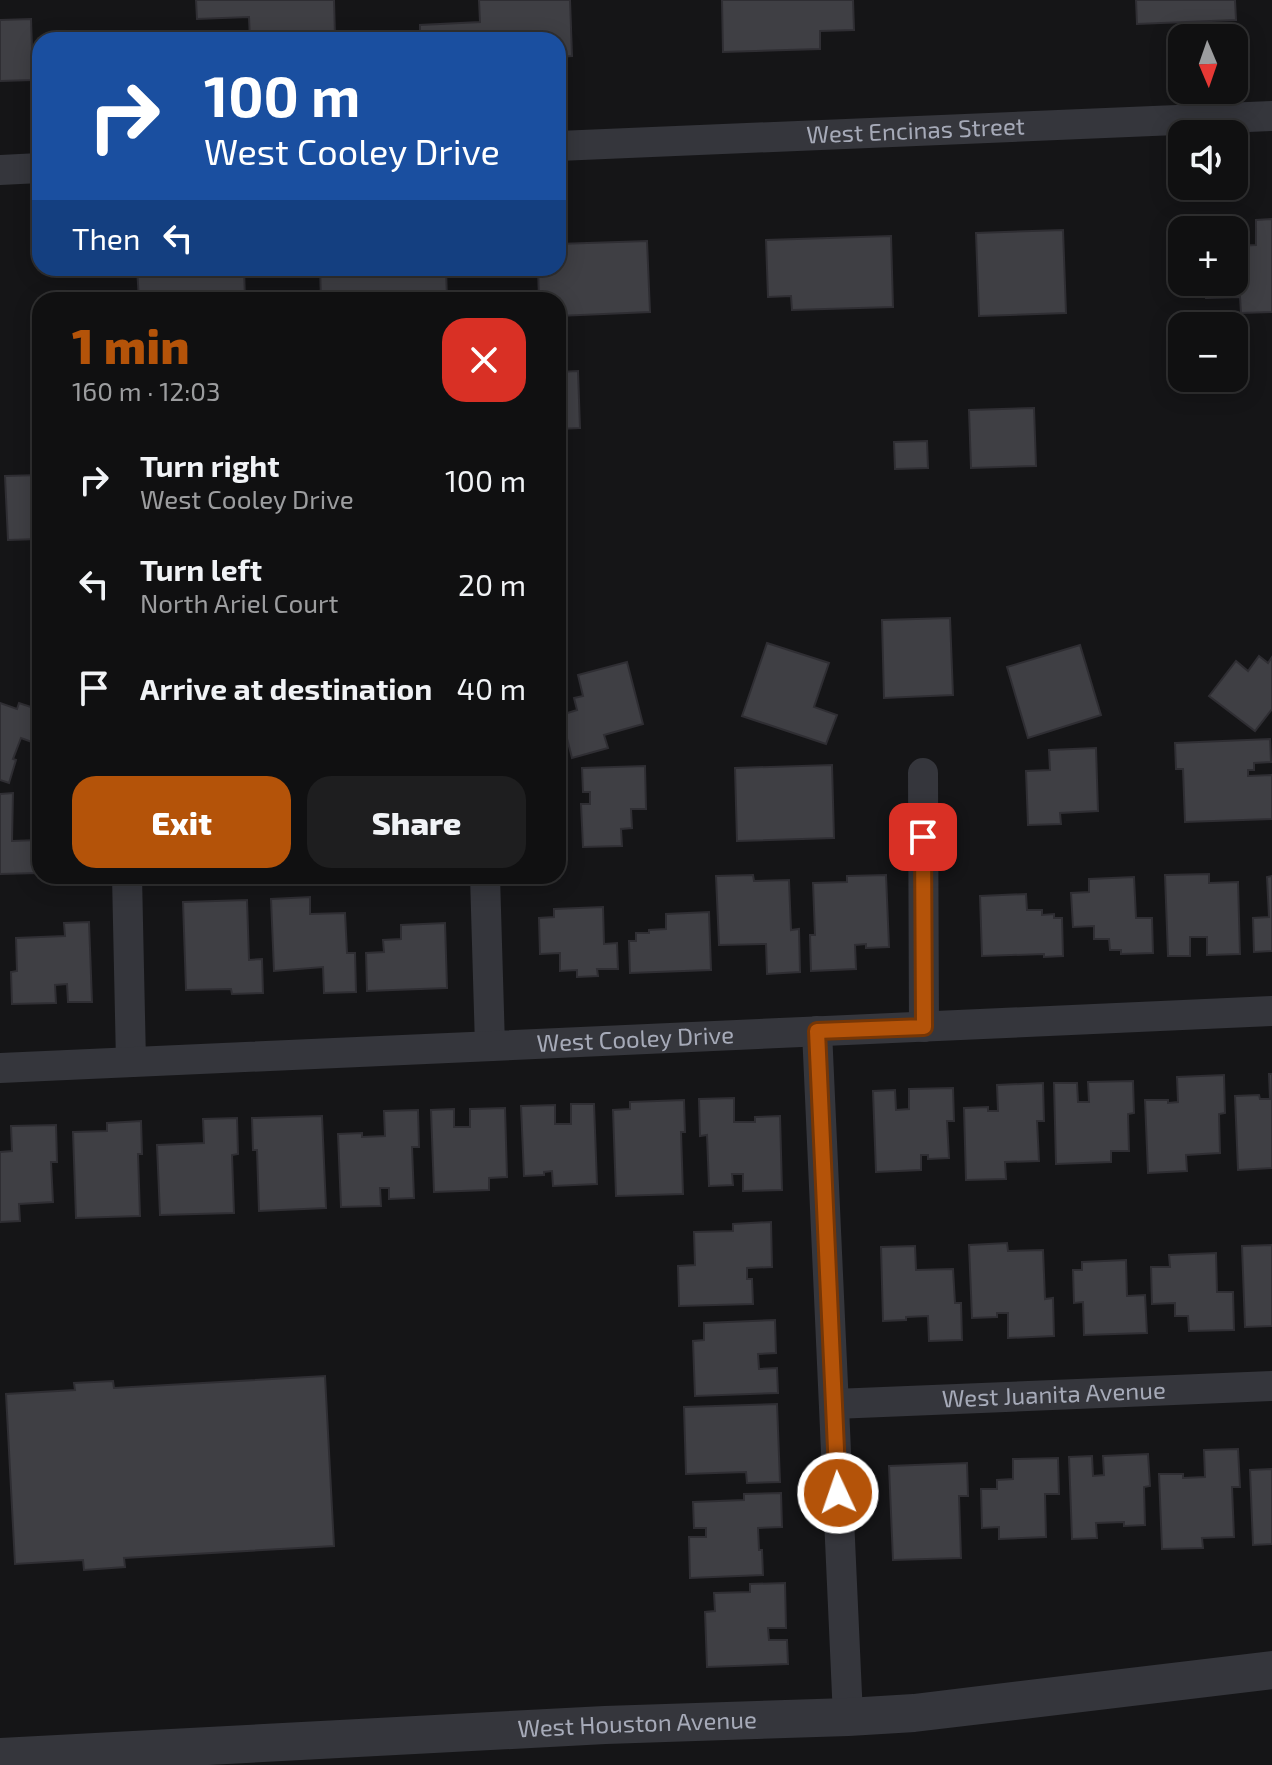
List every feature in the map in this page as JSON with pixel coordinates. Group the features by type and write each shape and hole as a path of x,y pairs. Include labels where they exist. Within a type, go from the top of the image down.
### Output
{"street":[{"name":"West Encinas Street","path":"566,146 1272,116"},
{"path":"0,170 32,168"},
{"path":"923,773 924,1027"},
{"path":"127,884 131,1062"},
{"path":"485,884 490,1046"},
{"name":"West Cooley Drive","path":"0,1068 1272,1011"},
{"path":"817,1031 848,1717"},
{"name":"West Juanita Avenue","path":"834,1404 1272,1386"},
{"name":"West Houston Avenue","path":"0,1757 139,1757 605,1725 914,1713 1272,1670"}],"building":[{"path":"196,0 334,0 335,32 250,32 249,17 197,19"},
{"path":"479,0 570,0 572,56 566,56 566,32 420,32 420,25 480,22"},
{"path":"722,0 853,0 854,30 820,31 820,49 723,52"},
{"path":"1136,0 1235,0 1236,20 1137,24"},
{"path":"31,19 32,80 0,81 0,20"},
{"path":"1272,219 1272,312 1241,312 1240,297 1206,298 1248,296 1248,245 1256,245 1256,220"},
{"path":"1063,230 1066,313 979,316 976,233"},
{"path":"891,236 893,307 792,310 791,296 768,297 766,240"},
{"path":"647,241 650,312 566,316 566,292 539,292 538,276 566,276 566,244"},
{"path":"138,276 244,276 245,292 138,292"},
{"path":"320,276 446,276 447,292 321,292"},
{"path":"578,371 580,428 566,429 566,372"},
{"path":"1034,408 1036,466 971,468 969,410"},
{"path":"927,441 928,468 895,469 894,442"},
{"path":"32,475 32,539 8,540 5,476"},
{"path":"950,618 953,695 884,698 882,620"},
{"path":"767,643 829,663 814,707 837,715 826,744 742,716"},
{"path":"1080,645 1101,715 1028,738 1007,667"},
{"path":"1259,656 1268,663 1272,657 1272,709 1255,731 1209,696 1236,661 1248,671"},
{"path":"627,662 643,724 604,735 608,748 572,758 566,735 566,713 577,710 574,698 583,696 578,675"},
{"path":"0,703 17,709 19,703 32,707 32,742 21,738 9,783 0,780"},
{"path":"1270,739 1271,762 1254,763 1254,770 1248,770 1248,776 1272,775 1272,819 1185,822 1183,769 1176,769 1175,743"},
{"path":"1096,748 1098,811 1060,813 1061,824 1028,825 1026,771 1050,770 1049,750"},
{"path":"832,765 834,838 737,841 735,768"},
{"path":"645,766 646,809 631,809 632,828 621,829 622,846 583,847 581,804 590,804 590,792 583,792 582,768"},
{"path":"13,793 12,841 32,840 32,873 0,874 0,794"},
{"path":"1209,874 1209,883 1238,882 1240,954 1207,955 1207,937 1190,937 1190,956 1168,956 1165,875"},
{"path":"753,875 754,881 789,880 791,930 799,929 800,972 767,974 766,944 719,945 716,876"},
{"path":"886,875 889,947 855,945 856,969 811,971 810,935 815,935 813,883 847,882 847,876"},
{"path":"1272,876 1272,951 1254,952 1253,918 1269,917 1267,877"},
{"path":"1134,877 1136,918 1152,918 1153,953 1121,954 1121,950 1110,950 1109,939 1094,939 1094,926 1073,927 1071,893 1089,892 1089,879"},
{"path":"1026,894 1027,910 1042,910 1042,915 1054,914 1054,918 1062,918 1063,956 982,956 980,896"},
{"path":"310,897 310,914 345,913 347,953 355,953 356,992 324,993 323,967 274,971 271,899"},
{"path":"247,900 249,960 262,959 263,993 232,994 231,989 186,990 183,902"},
{"path":"603,907 604,944 617,943 618,969 597,969 598,976 577,977 577,970 560,971 560,953 540,954 539,918 554,917 554,909"},
{"path":"709,912 711,970 630,973 629,941 636,941 636,933 666,929 666,914"},
{"path":"89,922 92,1002 68,1002 67,984 55,985 56,1003 12,1004 11,972 17,971 16,938 65,936 64,923"},
{"path":"445,923 447,988 367,991 366,953 384,952 383,940 401,939 401,925"},
{"path":"1269,1074 1272,1074 1272,1168 1238,1170 1235,1096 1259,1095 1260,1099 1270,1099"},
{"path":"1224,1075 1225,1113 1219,1114 1220,1153 1186,1155 1187,1171 1148,1173 1145,1100 1178,1102 1177,1077"},
{"path":"1133,1081 1134,1113 1128,1114 1129,1151 1111,1151 1111,1162 1056,1164 1054,1083 1077,1083 1078,1102 1089,1102 1088,1082"},
{"path":"1043,1083 1044,1121 1037,1121 1039,1161 1005,1162 1006,1179 966,1180 964,1108 988,1107 988,1111 998,1111 997,1085"},
{"path":"953,1088 954,1121 947,1121 949,1158 928,1159 928,1155 921,1155 921,1170 876,1172 873,1091 895,1090 896,1110 909,1109 909,1089"},
{"path":"734,1098 734,1122 755,1122 755,1117 780,1116 782,1190 743,1191 743,1174 732,1174 733,1185 709,1186 707,1135 700,1136 699,1099"},
{"path":"684,1100 685,1132 681,1132 683,1194 616,1196 613,1110 630,1109 630,1102"},
{"path":"571,1104 594,1104 597,1184 553,1186 552,1171 544,1172 544,1175 524,1176 521,1106 555,1105 555,1124 571,1124"},
{"path":"505,1108 507,1177 489,1178 489,1190 434,1192 431,1110 454,1109 454,1127 470,1127 470,1109"},
{"path":"418,1110 419,1147 412,1147 414,1198 389,1199 389,1188 380,1188 381,1206 341,1207 338,1134 385,1136 384,1111"},
{"path":"322,1116 326,1208 259,1211 257,1150 253,1150 252,1118"},
{"path":"237,1118 238,1154 232,1155 234,1213 160,1215 157,1145 204,1143 203,1119"},
{"path":"141,1121 142,1154 138,1154 140,1216 76,1218 73,1132 107,1131 107,1123"},
{"path":"56,1125 57,1162 51,1162 53,1202 19,1204 20,1221 0,1222 0,1152 12,1151 11,1126"},
{"path":"771,1222 772,1267 747,1268 747,1279 752,1279 753,1304 679,1306 678,1266 695,1265 694,1232 733,1231 733,1224"},
{"path":"1007,1243 1008,1251 1043,1250 1045,1299 1053,1298 1054,1336 1008,1338 1008,1313 997,1313 997,1317 972,1318 969,1245"},
{"path":"1272,1245 1272,1326 1245,1327 1242,1246"},
{"path":"915,1246 916,1270 953,1269 955,1303 961,1303 962,1340 929,1341 928,1316 883,1321 881,1247"},
{"path":"1216,1253 1217,1292 1233,1292 1234,1330 1189,1331 1188,1316 1175,1316 1175,1303 1152,1304 1151,1267 1170,1267 1169,1255"},
{"path":"1126,1260 1127,1296 1145,1295 1147,1333 1084,1335 1083,1302 1074,1303 1073,1270 1082,1270 1082,1262"},
{"path":"775,1320 776,1353 758,1354 759,1369 777,1368 778,1393 695,1396 693,1341 704,1340 704,1323"},
{"path":"325,1376 334,1546 124,1558 125,1567 84,1570 83,1560 15,1564 6,1394 75,1390 74,1383 113,1381 114,1388"},
{"path":"777,1404 780,1482 747,1483 746,1472 686,1474 684,1407"},
{"path":"1238,1449 1240,1487 1232,1487 1234,1537 1202,1538 1203,1548 1162,1549 1159,1474 1183,1474 1183,1478 1205,1477 1204,1450"},
{"path":"1148,1454 1150,1486 1144,1487 1145,1525 1096,1523 1097,1538 1072,1539 1069,1457 1092,1456 1093,1476 1104,1475 1103,1456"},
{"path":"1058,1458 1059,1494 1045,1494 1046,1537 999,1539 999,1527 982,1528 981,1489 997,1489 997,1480 1013,1479 1013,1459"},
{"path":"967,1463 968,1496 959,1496 961,1558 893,1560 889,1466"},
{"path":"1272,1469 1272,1544 1253,1545 1250,1470"},
{"path":"781,1493 782,1527 758,1528 763,1575 690,1578 689,1537 706,1537 706,1528 694,1528 693,1502 744,1500 744,1494"},
{"path":"785,1583 786,1628 768,1628 769,1640 787,1640 788,1664 707,1667 705,1612 715,1611 714,1593 750,1592 750,1584"}],"route":[{"path":"838,1493 817,1031 924,1027 923,837"}]}
